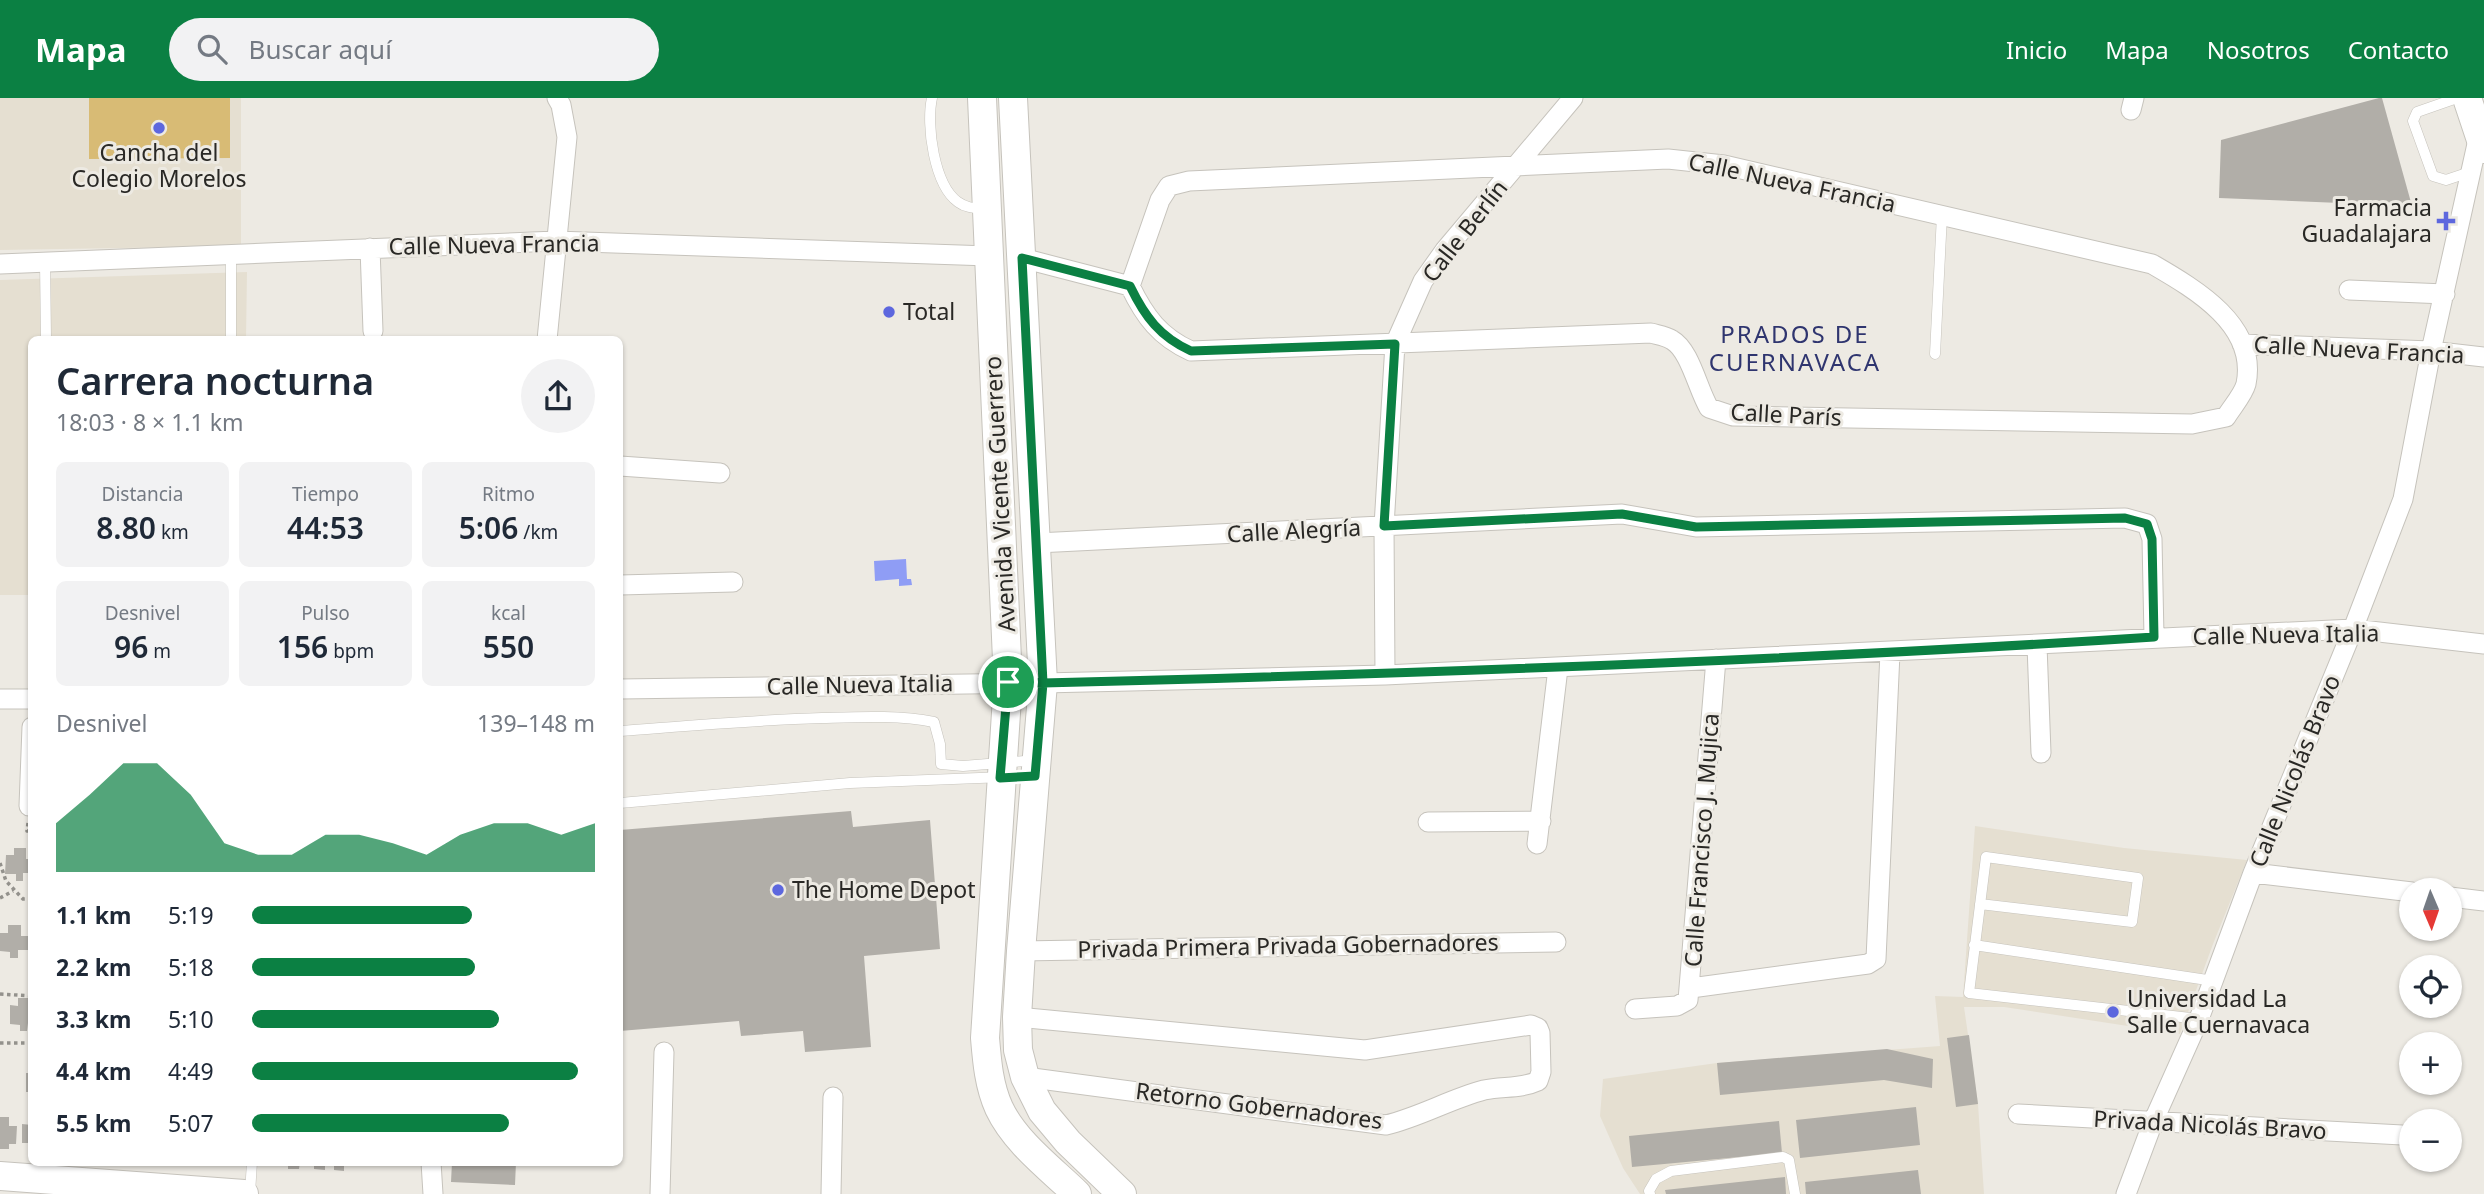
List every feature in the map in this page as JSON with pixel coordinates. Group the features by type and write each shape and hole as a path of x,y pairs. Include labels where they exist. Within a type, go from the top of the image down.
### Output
{"main road":[{"name":"Avenida Vicente Guerrero","path":"982,98 1008,682 985,1038 989,1075 1000,1109 1023,1141 1077,1194"},
{"name":"Avenida Vicente Guerrero","path":"1013,98 1043,683 1020,951 1018,1050 1025,1077 1042,1111 1059,1132 1122,1194"},
{"path":"2467,98 2478,152"},
{"path":"0,1176 244,1194"}],"street":[{"path":"547,336 567,137 561,105 557,98"},
{"name":"Calle Berlín","path":"1385,675 1384,526 1395,344 1423,281 1445,250 1573,98"},
{"name":"Calle Nicolás Bravo","path":"2126,1194 2153,1122 2199,1019 2253,873 2403,499 2431,351 2478,152"},
{"name":"Calle Nueva Francia","path":"1130,286 1160,200 1169,186 1189,181 1668,159 1724,165 2152,264 2194,289 2225,315 2242,344 2431,351 2484,357"},
{"name":"Calle Nueva Francia","path":"0,264 556,241 989,256"},
{"path":"370,248 373,331"},
{"path":"1022,258 1130,286"},
{"name":"Calle París","path":"1130,286 1140,306 1155,326 1172,342 1191,351 1651,333 1672,340 1684,350 1700,393 1709,408 1733,416 2192,424 2226,417 2245,387 2247,370 2242,344"},
{"path":"2349,290 2445,294"},
{"path":"623,466 720,472"},
{"name":"Calle Alegría","path":"1037,543 1622,514 1696,527 2125,518 2147,524 2152,539 2154,637"},
{"path":"623,585 733,582"},
{"name":"Calle Nueva Italia","path":"623,689 1385,675 2353,629 2484,644"},
{"path":"2037,645 2041,753"},
{"name":"Calle Francisco J. Mujica","path":"1716,659 1691,988 1867,964 1876,959 1890,653"},
{"path":"1537,844 1558,667"},
{"path":"0,699 28,699"},
{"path":"1428,821 1541,821"},
{"path":"2253,873 2399,890"},
{"path":"2462,898 2484,901"},
{"name":"Privada Primera Privada Gobernadores","path":"1020,951 1556,942"},
{"path":"1635,1009 1677,1006 1689,1000 1691,988"},
{"name":"Retorno Gobernadores","path":"1017,1017 1365,1050 1531,1025 1538,1028 1540,1033 1541,1072 1538,1081 1529,1086 1486,1090 1407,1120 1386,1125 1025,1077"},
{"path":"660,1194 664,1052"},
{"path":"831,1194 834,1097"},
{"name":"Privada Nicolás Bravo","path":"2018,1114 2399,1135"},
{"path":"431,1166 433,1194"}],"lane":[{"path":"932,98 932,145 944,186 958,202 971,208 987,209"},
{"path":"2457,98 2417,112 2413,121 2433,176 2446,180 2478,152"},
{"path":"1934,354 1941,215"},
{"path":"231,254 231,336"},
{"path":"45,262 46,336"},
{"path":"623,731 753,720 865,717 917,719 934,722 940,744 941,764 1001,770 1036,768"},
{"path":"623,803 1036,768"},
{"path":"1980,904 2132,922 2138,878 1986,857 1980,904 1969,993 2199,1019"},
{"path":"1975,945 2214,981"},
{"path":"1650,1194 1649,1191 1656,1180 1671,1171 1783,1157 1789,1160 1795,1194"},
{"path":"250,1194 252,1166"}],"path":[{"path":"0,863 6,881 23,899 28,900"},
{"path":"0,898 14,890"},
{"path":"0,994 28,996"},
{"path":"0,1043 28,1043"}],"shaded area":[{"path":"0,98 241,98 241,246 0,250"},
{"name":"Cancha del Colegio Morelos","path":"89,98 230,98 230,158 89,159"},
{"path":"247,272 246,336 28,336 28,595 0,595 0,280"},
{"name":"Universidad La Salle Cuernavaca","path":"1975,826 2124,848 2247,860 2180,1034 2004,1007 1964,1007 1978,1104 1984,1194 1640,1194 1623,1168 1600,1116 1603,1079 1717,1063 1940,1046 1935,996 1963,997"}],"water":[{"path":"906,559 907,579 911,579 912,585 899,586 899,579 875,581 874,561"}],"building":[{"path":"2382,98 2412,206 2219,198 2221,140"},
{"name":"The Home Depot","path":"851,811 853,827 930,820 940,949 864,956 871,1047 805,1052 803,1031 741,1036 739,1021 623,1031 623,830"},
{"path":"14,848 26,848 28,873 23,873 23,881 16,881 16,874 5,874 6,855 14,855"},
{"path":"8,925 21,925 21,936 28,936 28,950 18,950 18,958 10,958 10,952 0,951 0,933 8,933"},
{"path":"18,998 28,998 27,1031 20,1031 20,1025 10,1024 10,1005 18,1006"},
{"path":"1969,1035 1978,1104 1956,1107 1947,1038"},
{"path":"1887,1049 1933,1059 1932,1088 1884,1080 1720,1095 1717,1063"},
{"path":"26,1073 28,1073 28,1092"},
{"path":"1916,1107 1920,1145 1800,1158 1796,1120"},
{"path":"0,1117 9,1117 9,1126 17,1126 16,1144 9,1144 9,1149 0,1149"},
{"path":"1779,1121 1782,1153 1632,1167 1629,1136"},
{"path":"22,1124 28,1125 28,1143 22,1143"},
{"path":"288,1166 299,1166 299,1169 288,1169"},
{"path":"314,1166 325,1166 325,1170 314,1169"},
{"path":"334,1166 344,1166 344,1171 334,1170"},
{"path":"452,1166 516,1166 515,1185 451,1182"},
{"path":"1918,1170 1921,1194 1806,1194 1805,1182"},
{"path":"1785,1177 1786,1194 1666,1194 1665,1190"}],"place":[{"name":"Cancha del Colegio Morelos","path":"159,128"},
{"name":"Farmacia Guadalajara","path":"2446,221"},
{"name":"Total","path":"889,312"},
{"name":"The Home Depot","path":"778,890"},
{"name":"Universidad La Salle Cuernavaca","path":"2113,1012"}],"district":[{"name":"PRADOS DE CUERNAVACA","path":"1795,349"}],"route":[{"path":"1008,682 1000,778 1035,776 1043,683 1385,675 1890,653 2154,637 2152,539 2147,524 2125,518 1696,527 1622,514 1384,526 1395,344 1191,351 1172,342 1155,326 1140,306 1130,286 1022,258 1043,683 1008,682"}]}
